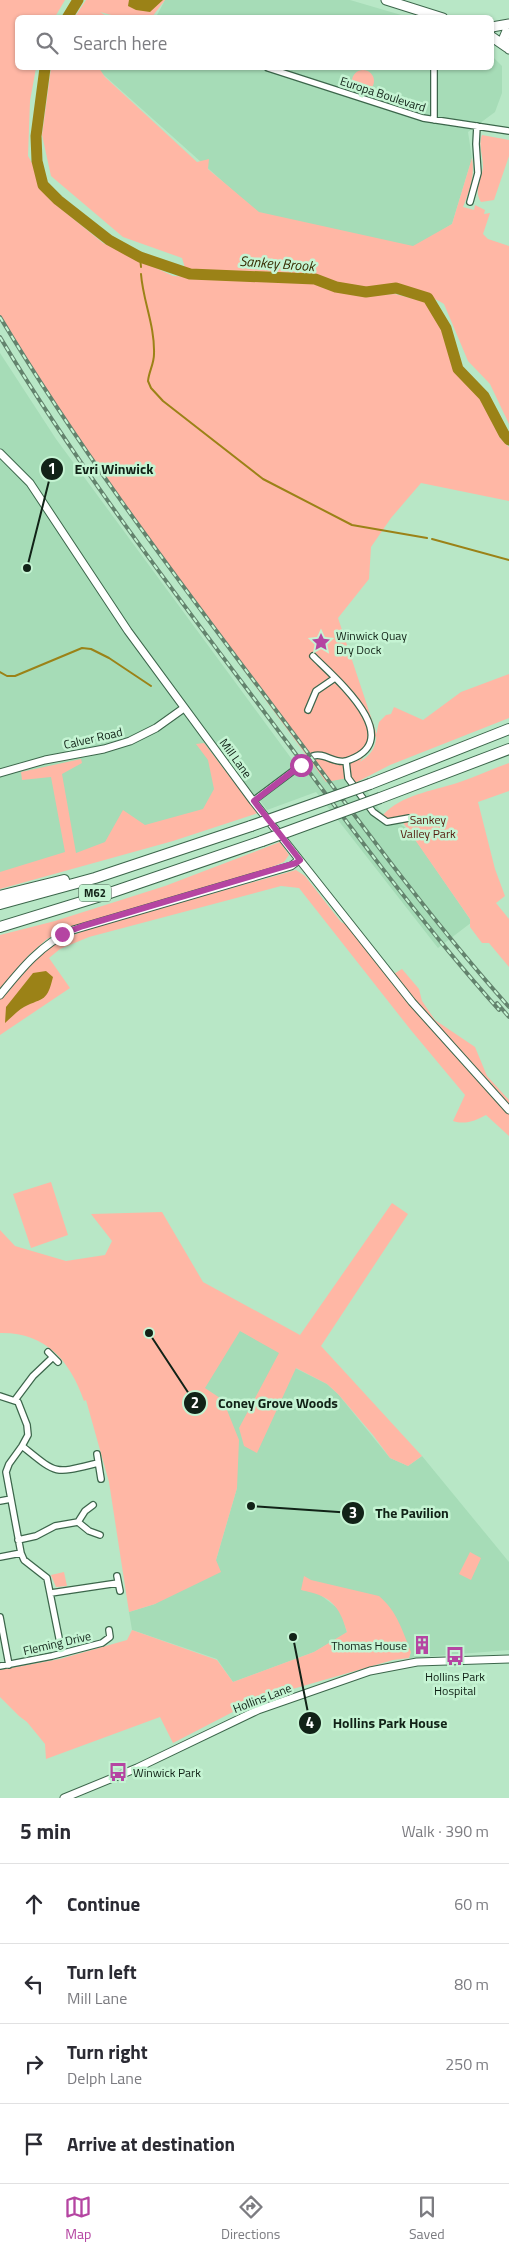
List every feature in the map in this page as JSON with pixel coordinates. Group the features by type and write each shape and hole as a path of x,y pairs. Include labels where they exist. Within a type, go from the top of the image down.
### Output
{"highway":[{"name":"M62","path":"0,904 95,878 251,826 370,784 509,729"},
{"name":"M62","path":"0,920 190,865 380,798 509,749"},
{"path":"0,896 181,849"},
{"path":"0,927 104,896 190,865"}],"main road":[{"path":"386,0 434,15"},
{"path":"494,27 509,25 504,38 508,48"},
{"path":"494,38 508,48"}],"street":[{"name":"Europa Boulevard","path":"274,70 434,120 509,131"},
{"name":"Europa Boulevard","path":"434,70 434,120"},
{"path":"470,202 478,173 477,126"},
{"name":"Mill Lane","path":"0,452 30,483 128,631 254,801 434,1029 509,1110"},
{"path":"254,801 317,754 339,762 346,761 365,749 370,743 372,730 362,709 336,678 313,656"},
{"path":"308,710 316,691 336,678"},
{"name":"Calver Road","path":"0,773 45,760 117,746 156,728 184,708"},
{"path":"346,761 348,778 373,812 387,822 409,818"},
{"path":"0,995 35,954 52,941 73,930 291,866 300,860"},
{"path":"15,1400 33,1376 53,1357"},
{"path":"0,1396 15,1400 22,1408 28,1428 22,1446 7,1468 6,1478 21,1553 27,1562 45,1576 51,1594 62,1653"},
{"path":"22,1446 49,1468 56,1471 63,1472 98,1463"},
{"path":"97,1454 101,1479"},
{"path":"0,1501 10,1499"},
{"path":"18,1540 36,1536 55,1526 78,1522 85,1511 93,1505"},
{"path":"78,1522 89,1531 100,1535"},
{"path":"0,1557 21,1553"},
{"path":"117,1576 120,1590"},
{"path":"51,1594 118,1584"},
{"path":"0,1617 8,1665"},
{"name":"Fleming Drive","path":"0,1666 62,1653 102,1642 110,1637 109,1630"},
{"name":"Hollins Lane","path":"64,1798 137,1768 258,1710 370,1671 417,1662 509,1659"}],"shaded area":[{"path":"129,0 163,0 150,12 136,10 128,6"},
{"path":"165,0 350,0 401,15 157,15"},
{"path":"494,58 502,66 502,93 495,112 468,132 472,158 452,224 413,248 259,214 98,70 494,70"},
{"path":"0,353 56,439 302,773 322,759 348,763 381,812 408,829 472,922 438,948 316,792 267,810 256,795 246,803 0,882"},
{"path":"46,971 53,977 49,991 44,998 24,1007 5,1023 6,1007 33,973"},
{"path":"193,1305 279,1352 295,1368 327,1384 338,1394 390,1458 408,1466 422,1456 509,1562 509,1650 409,1658 411,1652 305,1577 302,1590 318,1593 341,1611 347,1633 314,1652 233,1682 217,1659 132,1630 129,1612 155,1604 216,1560 237,1488 163,1361"}],"green space":[{"path":"0,0 65,0 56,15 15,15 15,70 36,70 30,101 28,156 52,198 49,199 103,243 173,276 247,280 185,268 182,258 123,237 51,176 42,135 51,70 100,70 105,77 197,162 209,159 208,169 259,212 413,246 452,224 472,158 473,171 471,183 463,207 474,210 475,205 485,210 484,214 490,213 483,234 488,239 509,246 509,424 490,384 468,361 444,304 416,292 396,288 365,287 359,296 395,294 426,302 444,335 455,370 482,400 500,438 509,447 509,501 421,483 391,518 371,547 369,579 338,618 377,734 379,722 386,715 391,714 394,707 423,720 461,692 509,674 509,718 390,765 355,783 348,778 326,782 195,604 66,421 0,317","holes":["377,736 371,753 360,762"]},
{"path":"86,0 165,0 154,15 111,15 100,12 105,15 76,15"},
{"path":"363,70 371,73 374,81 371,89 363,92 355,89 352,81 355,73"},
{"path":"482,135 509,140 509,156 494,200 481,202 478,189 483,167"},
{"path":"204,743 258,813 173,841 0,889 0,872 65,852 51,777 22,780 21,772 81,759 82,763 62,774 76,853 105,842 123,810 145,825 203,809 214,789 208,760 196,744"},
{"name":"Sankey Valley Park","path":"509,763 509,791 478,802 495,869 505,896 496,903 509,919 509,967 489,943 482,943 470,927 470,919 402,821 392,824 383,815 390,808 408,798 457,783"},
{"path":"280,842 289,855 284,862 262,871 69,928 47,939 28,956 39,957 59,941 91,928 296,870 305,876 341,922 359,931 392,975 402,969 419,989 422,1001 435,1020 475,1047 487,1076 509,1100 509,1136 486,1115 470,1122 453,1121 465,1095 410,1029 299,888 281,886 89,937 60,949 49,958 70,988 0,1035 0,935 55,921 165,886"},
{"path":"51,1182 68,1235 31,1248 13,1194"},
{"path":"392,1203 408,1214 321,1346 422,1456 408,1466 390,1458 338,1394 327,1384 296,1368 257,1453 244,1446 239,1428 279,1353 240,1331 205,1388 223,1400 239,1440 237,1488 216,1560 221,1572 155,1604 129,1612 109,1482 86,1400 84,1401 71,1373 54,1351 30,1337 0,1333 0,1230 15,1246 66,1261 105,1255 112,1241 91,1214 162,1212 203,1282 300,1335"},
{"path":"470,1552 481,1558 471,1580 459,1574"},
{"path":"64,1572 67,1586 56,1587 51,1575"},
{"path":"304,1576 311,1580 379,1596 399,1622 411,1652 409,1658 393,1660 258,1699 173,1743 160,1717 46,1759 45,1744 27,1722 0,1697 0,1670 60,1659 127,1640 132,1630 217,1660 233,1682 314,1652 347,1632 341,1615 332,1603 320,1595 301,1590"}],"waterway":[{"path":"69,15 78,0"},
{"name":"Sankey Brook","path":"45,70 36,136 37,161 43,185 58,200 109,240 140,257 190,274 315,279 336,287 366,292 396,288 428,298 446,328 458,369 484,396 509,440"},
{"path":"140,257 141,267"},
{"path":"141,274 154,344 154,358 148,381 151,388 163,401 263,479 352,525 427,538"},
{"path":"432,539 509,560"},
{"path":"0,672 7,676 15,676 82,648 91,649 109,658 151,686"}],"railway":[{"path":"0,317 64,418 167,565 389,861 509,1007"},
{"path":"0,337 61,433 160,572 377,862 499,1010"},
{"path":"497,1003 509,1017"}],"place":[{"name":"Evri Winwick","path":"27,568"},
{"name":"Winwick Quay Dry Dock","path":"321,642"},
{"name":"Coney Grove Woods","path":"149,1333"},
{"name":"The Pavilion","path":"251,1506"},
{"name":"Hollins Park House","path":"293,1637"},
{"name":"Thomas House","path":"422,1645"},
{"name":"Hollins Park Hospital","path":"455,1656"},
{"name":"Winwick Park","path":"118,1772"}],"route":[{"path":"62,934 83,926 170,902 296,863 300,860 254,801 301,765"}]}
